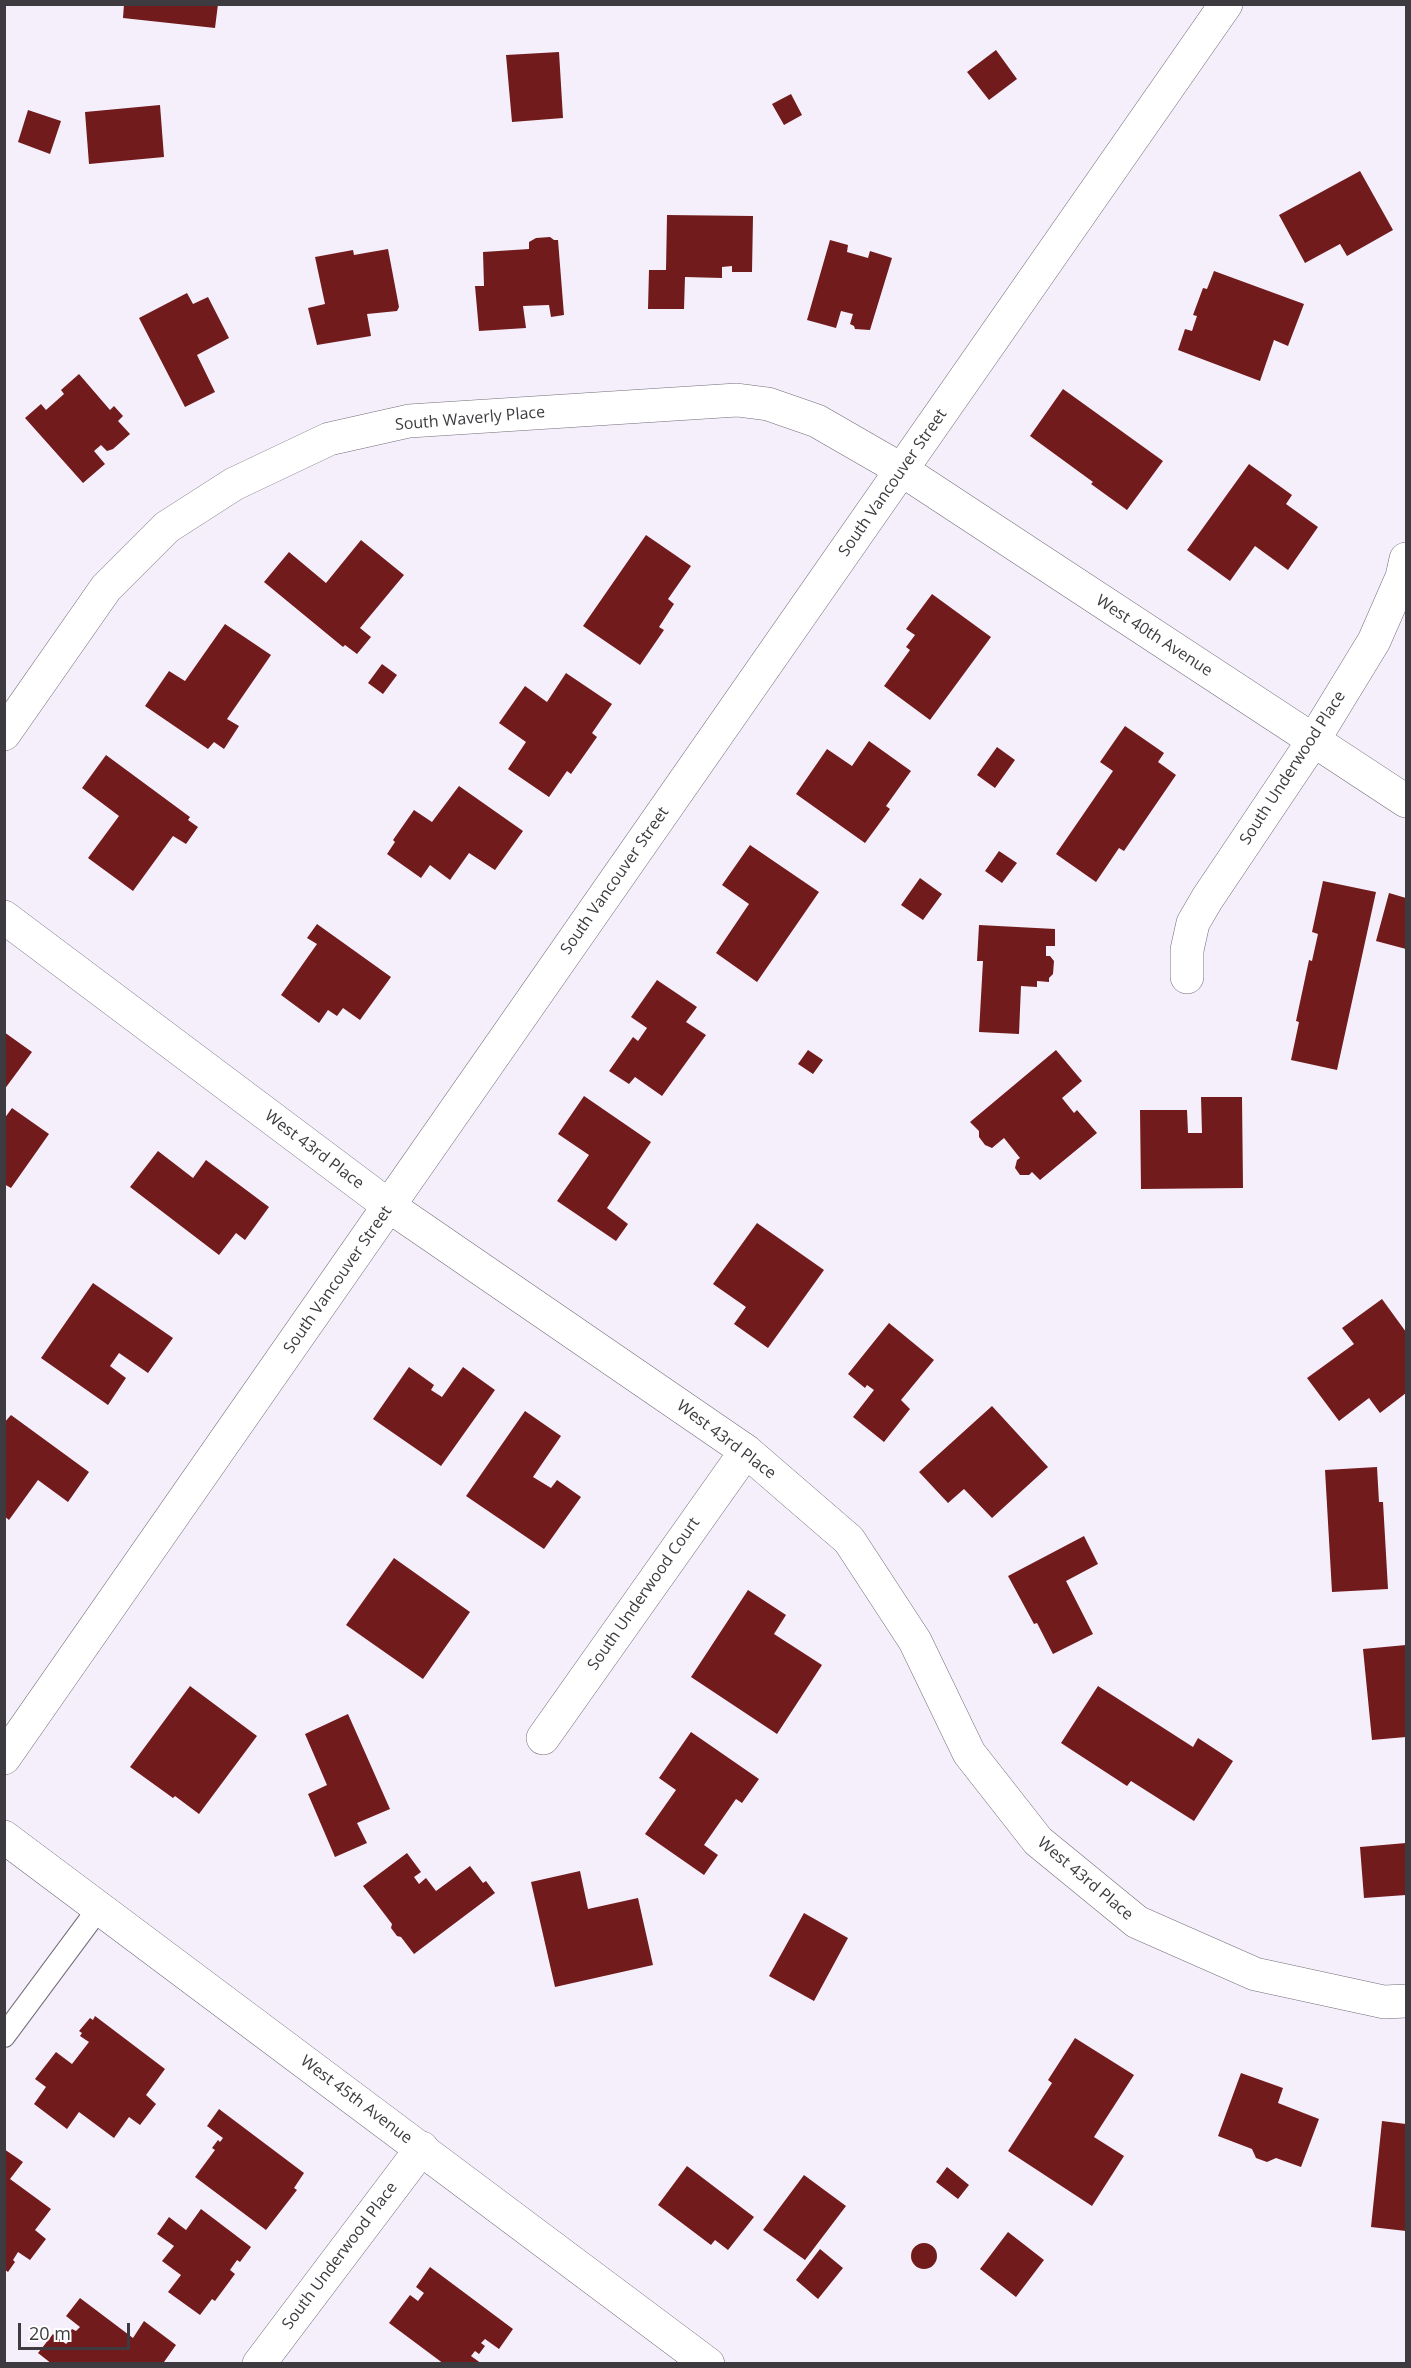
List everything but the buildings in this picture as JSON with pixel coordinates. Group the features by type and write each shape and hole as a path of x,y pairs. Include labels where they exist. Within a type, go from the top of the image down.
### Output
{"street":[{"name":"South Vancouver Street","path":"4,1758 1226,4"},
{"name":"South Waverly Place","path":"4,734 106,588 167,527 234,484 329,439 409,421 737,400 768,404 817,422 902,470"},
{"name":"West 40th Avenue","path":"902,470 1407,801"},
{"name":"South Underwood Place","path":"1187,977 1187,950 1194,923 1208,898 1313,741 1374,641 1402,577 1407,559"},
{"name":"West 43rd Place","path":"4,917 389,1206 746,1451 849,1540 915,1641 969,1753 1038,1841 1137,1922 1255,1974 1384,2002 1407,2001"},
{"name":"South Underwood Court","path":"543,1738 746,1451"},
{"name":"West 45th Avenue","path":"4,1837 708,2364"},
{"name":"South Underwood Place","path":"259,2364 422,2148"}],"lane":[{"path":"4,2036 99,1908"}]}
